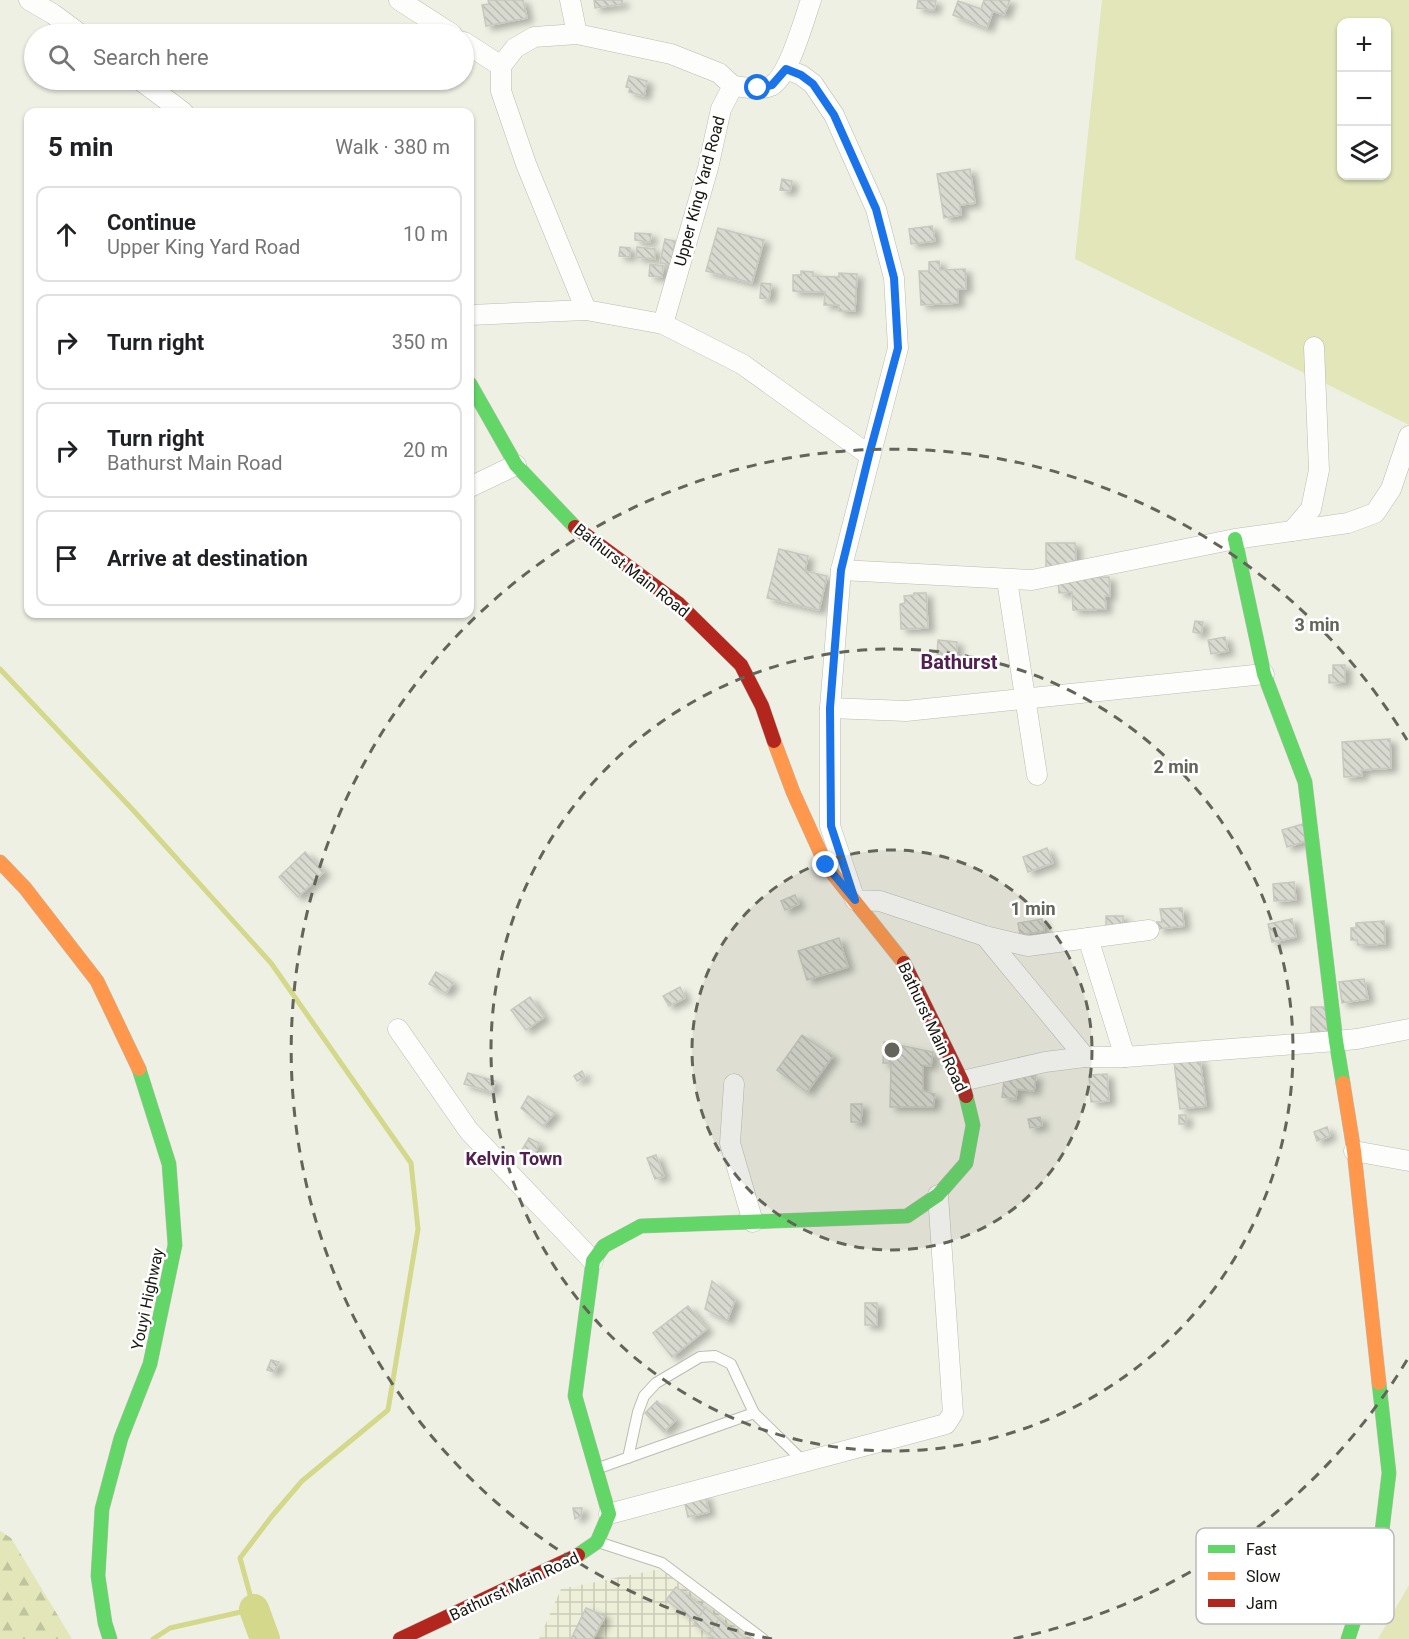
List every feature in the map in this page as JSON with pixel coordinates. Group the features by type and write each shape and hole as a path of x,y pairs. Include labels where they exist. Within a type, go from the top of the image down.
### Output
{"street":[{"path":"30,0 66,24"},
{"path":"399,0 436,24"},
{"path":"570,0 577,34"},
{"path":"586,310 526,164 501,92 501,66 516,48 534,37 577,34 671,54 719,73 733,86 758,88 772,85 786,69 811,0"},
{"path":"474,48 501,66"},
{"path":"786,69 801,75 813,84 834,115 876,209 894,278 898,348 841,570 830,708 831,826 855,900 880,901 985,936 1028,946 1149,930"},
{"name":"Upper King Yard Road","path":"663,324 708,168 721,109 733,86"},
{"path":"153,90 178,108"},
{"path":"474,315 586,310 663,324 742,364 869,455"},
{"path":"1292,531 1311,509 1319,470 1314,347"},
{"name":"Bathurst Main Road","path":"474,391 516,465 578,530 679,604 741,664 762,706 793,792 826,865 903,961 962,1081 973,1125 966,1163 938,1195 907,1216 641,1226 604,1246 592,1261"},
{"path":"841,570 1032,580 1235,539 1348,523 1375,513 1391,489 1409,436"},
{"path":"474,485 516,465"},
{"path":"1235,539 1264,674 1305,782 1336,1041 1354,1151 1389,1473 1382,1528"},
{"path":"1007,580 1037,775"},
{"path":"830,708 906,711 1264,674"},
{"name":"Youyi Highway","path":"0,862 25,888 97,981 140,1072 169,1164 175,1245 150,1364 121,1438 102,1509 98,1576 105,1623 110,1639"},
{"path":"985,936 1085,1056"},
{"path":"1088,938 1125,1057"},
{"path":"398,1029 469,1131 592,1261 575,1396 609,1514 946,1424 952,1413 938,1195"},
{"path":"962,1081 1045,1062 1085,1056 1125,1057 1336,1041 1409,1029"},
{"path":"734,1084 730,1143 753,1222"},
{"path":"1354,1151 1409,1161"},
{"name":"Bathurst Main Road","path":"400,1639 586,1551 597,1542 609,1514"},
{"path":"1348,1639 1353,1624"}],"lane":[{"path":"628,1458 638,1412 644,1396 656,1383 700,1357 715,1356 731,1364 753,1413 804,1462"},
{"path":"596,1469 753,1413"},
{"path":"597,1542 662,1563 763,1639"}],"shaded area":[{"path":"660,1569 752,1639 539,1639 561,1589"}],"green space":[{"path":"1102,0 1409,0 1409,425 1075,259"},
{"path":"0,1531 11,1538 72,1639 0,1639"},
{"path":"1409,1585 1409,1639 1378,1639 1387,1624 1394,1624 1394,1611"}],"building":[{"path":"488,0 523,0 527,18 486,26 482,5 489,4"},
{"path":"594,0 622,0 623,4 595,8"},
{"path":"918,0 936,1 934,10 917,8"},
{"path":"984,0 1010,0 1004,15 993,11 987,28 953,15 958,1 981,9"},
{"path":"629,76 647,81 644,96 629,92 630,88 626,87"},
{"path":"970,169 975,203 960,205 961,215 944,218 937,174"},
{"path":"782,179 792,181 790,191 780,190"},
{"path":"932,226 935,241 911,244 909,229"},
{"path":"718,228 764,240 752,283 706,271"},
{"path":"635,233 651,234 650,242 635,240"},
{"path":"665,239 675,241 671,265 660,263"},
{"path":"620,247 630,248 630,257 619,256"},
{"path":"637,247 655,249 655,259 636,257"},
{"path":"939,261 940,270 965,269 966,289 958,289 958,303 921,305 919,271 929,271 929,262"},
{"path":"650,264 663,266 662,277 649,276"},
{"path":"801,271 813,272 813,276 839,277 839,273 857,274 855,311 839,311 839,305 824,305 825,292 793,291 793,275 801,275"},
{"path":"761,283 771,284 769,299 760,298"},
{"path":"1046,543 1075,543 1076,567 1046,568"},
{"path":"779,549 808,556 805,571 827,576 819,610 767,598"},
{"path":"1109,577 1110,596 1105,596 1106,609 1073,610 1072,592 1059,593 1058,579"},
{"path":"914,593 926,593 928,628 901,629 900,604 905,603 904,596 914,595"},
{"path":"1195,621 1203,622 1201,634 1193,632"},
{"path":"1225,637 1228,651 1211,654 1208,640"},
{"path":"938,640 957,642 956,656 937,654"},
{"path":"1333,665 1345,665 1345,682 1329,683 1329,675 1333,675"},
{"path":"1390,739 1391,768 1361,770 1362,776 1344,777 1342,742"},
{"path":"1303,824 1309,840 1287,847 1282,830"},
{"path":"1047,848 1053,863 1028,872 1023,857"},
{"path":"305,852 324,872 298,897 279,877"},
{"path":"1294,882 1296,900 1274,901 1273,884"},
{"path":"795,895 799,904 785,910 781,901"},
{"path":"1182,908 1184,926 1158,929 1157,922 1162,922 1160,909"},
{"path":"1106,916 1123,916 1123,926 1106,926"},
{"path":"1042,919 1044,931 1020,935 1018,923"},
{"path":"1292,919 1296,937 1272,942 1268,924"},
{"path":"1384,921 1385,944 1358,945 1357,940 1351,940 1351,928 1356,928 1356,923"},
{"path":"839,938 848,967 807,980 798,951"},
{"path":"436,972 453,983 446,993 429,984"},
{"path":"1364,979 1368,999 1342,1003 1339,982"},
{"path":"680,987 685,998 669,1006 663,996"},
{"path":"530,997 544,1017 526,1030 511,1010"},
{"path":"1311,1007 1329,1007 1330,1032 1311,1032"},
{"path":"802,1035 833,1056 807,1092 777,1070"},
{"path":"884,1042 933,1052 931,1066 923,1065 923,1091 935,1094 933,1107 890,1107 891,1063 883,1063"},
{"path":"1200,1059 1206,1106 1180,1109 1174,1062"},
{"path":"582,1071 585,1077 577,1081 574,1076"},
{"path":"468,1073 495,1081 492,1092 464,1084"},
{"path":"1013,1073 1036,1076 1034,1091 1017,1089 1016,1099 1002,1097 1004,1080 1012,1081"},
{"path":"1107,1074 1109,1101 1091,1102 1089,1075"},
{"path":"528,1096 555,1113 543,1126 521,1108"},
{"path":"851,1104 862,1104 861,1122 851,1122"},
{"path":"1179,1115 1186,1115 1186,1124 1179,1124"},
{"path":"1040,1117 1042,1126 1030,1128 1028,1119"},
{"path":"1327,1127 1330,1136 1317,1141 1314,1132"},
{"path":"529,1138 539,1143 533,1160 520,1153"},
{"path":"656,1155 664,1176 655,1179 647,1158"},
{"path":"712,1281 735,1300 727,1321 705,1309"},
{"path":"865,1303 877,1303 877,1325 865,1325"},
{"path":"688,1306 707,1329 672,1357 653,1333"},
{"path":"271,1360 279,1362 274,1372 267,1370"},
{"path":"657,1401 676,1420 664,1432 645,1413"},
{"path":"705,1495 709,1512 688,1517 684,1500"},
{"path":"573,1508 582,1508 581,1516 575,1519"},
{"path":"676,1587 705,1608 696,1622 666,1600"},
{"path":"586,1608 605,1616 593,1639 571,1639"},
{"path":"705,1608 719,1619 709,1634 694,1624"},
{"path":"719,1619 746,1639 716,1639 709,1634"}],"waterway":[{"path":"0,669 133,810 271,963 411,1163 418,1229 388,1410 302,1481 240,1558 254,1609 170,1628 153,1639"},
{"path":"254,1609 265,1639"}],"traffic: fast":[{"path":"474,391 516,465 575,527"},
{"path":"1235,539 1264,674 1305,782 1343,1083"},
{"path":"110,1639 105,1623 98,1576 102,1509 121,1438 150,1364 175,1245 169,1164 139,1069"},
{"path":"578,1555 597,1542 609,1514 575,1396 593,1261 604,1246 641,1226 907,1216 938,1195 966,1163 973,1125 966,1096"},
{"path":"1379,1383 1389,1473 1382,1528"},
{"path":"1348,1639 1353,1624"}],"traffic: slow":[{"path":"774,741 793,792 826,865 904,963"},
{"path":"0,862 25,888 97,981 139,1069"},
{"path":"1343,1083 1354,1151 1379,1383"}],"traffic: jam":[{"path":"575,527 679,604 741,665 762,706 774,741"},
{"path":"904,963 962,1081 966,1096"},
{"path":"400,1639 578,1555"}],"district":[{"name":"Bathurst","path":"959,662"},
{"name":"Kelvin Town","path":"514,1159"}],"route":[{"path":"758,88 772,85 786,69 801,75 813,84 834,115 876,209 894,278 898,348 841,570 830,708 831,826 855,900 826,865"}]}
